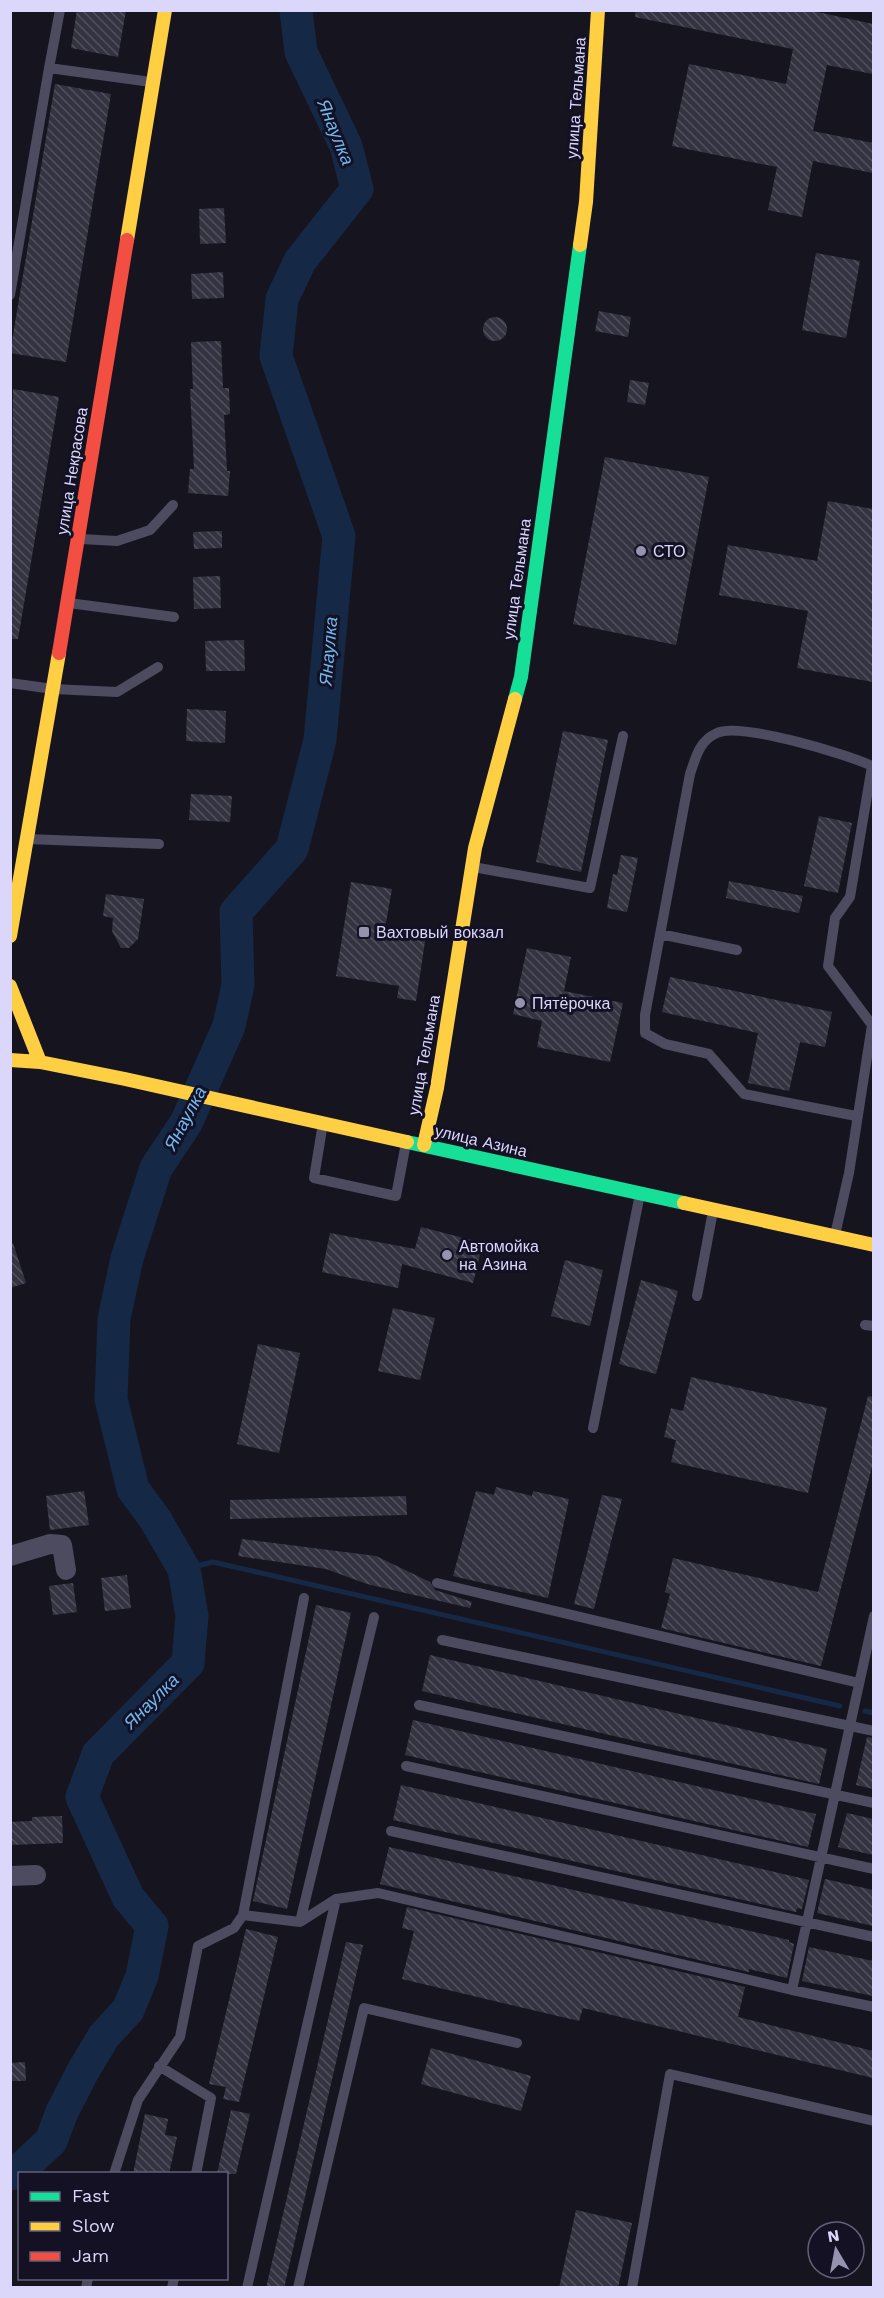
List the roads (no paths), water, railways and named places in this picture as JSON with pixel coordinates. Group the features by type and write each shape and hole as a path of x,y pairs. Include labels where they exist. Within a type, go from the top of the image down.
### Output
{"street":[{"name":"улица Некрасова","path":"10,936 68,603 165,10"},
{"name":"улица Тельмана","path":"424,1145 437,1088 472,867 523,658 586,202 598,10"},
{"path":"10,986 40,1062"},
{"name":"улица Азина","path":"10,1059 40,1062 219,1099 713,1211 835,1236 872,1240"},
{"path":"10,1556 50,1544 62,1545 66,1570"},
{"path":"10,1876 36,1875"}],"lane":[{"path":"10,295 60,10"},
{"path":"49,68 152,82"},
{"path":"78,539 117,541 150,530 173,506"},
{"path":"68,603 174,618"},
{"path":"10,683 53,689 117,692 158,667"},
{"path":"835,1236 849,1173 856,1116 872,1025 828,966 835,918 850,897 873,766 852,756 746,730 718,732 700,745 690,774 645,1015 645,1033 665,1044 709,1054 744,1094 856,1116"},
{"path":"472,867 590,888 623,736"},
{"path":"27,839 159,844"},
{"path":"660,934 737,950"},
{"path":"323,1122 314,1178 396,1196 406,1141"},
{"path":"593,1428 640,1194"},
{"path":"697,1296 713,1211"},
{"path":"437,1583 860,1683"},
{"path":"115,2172 138,2100 180,2037 198,1946 234,1928 243,1915 304,1598"},
{"path":"792,1990 850,1726 870,1651 873,1616"},
{"path":"300,1922 374,1617"},
{"path":"442,1640 873,1731"},
{"path":"419,1705 873,1803"},
{"path":"406,1766 873,1869"},
{"path":"391,1831 873,1937"},
{"path":"243,1915 300,1922 336,1899 378,1893 873,2007"},
{"path":"247,2288 336,1899"},
{"path":"298,2288 364,2008 517,2043"},
{"path":"159,2066 211,2098 196,2172"},
{"path":"632,2288 670,2074 873,2121"}],"waterway":[{"name":"Янаулка","path":"10,2174 22,2168 51,2141 62,2112 83,2071 104,2036 128,2010 142,1976 152,1926 128,1897 82,1797 98,1754 188,1663 192,1616 184,1569 155,1519 133,1489 111,1399 114,1319 127,1258 156,1168 186,1123 229,1026 238,985 236,912 292,849 320,740 339,536 276,356 282,299 300,261 357,189 346,146 301,52 296,10"},
{"path":"184,1569 213,1562 840,1706"},
{"path":"865,1711 874,1713"}],"place":[{"name":"СТО","path":"641,551"},
{"name":"Вахтовый вокзал","path":"364,932"},
{"name":"Пятёрочка","path":"520,1003"},
{"name":"Автомойка на Азина","path":"447,1255"}]}
